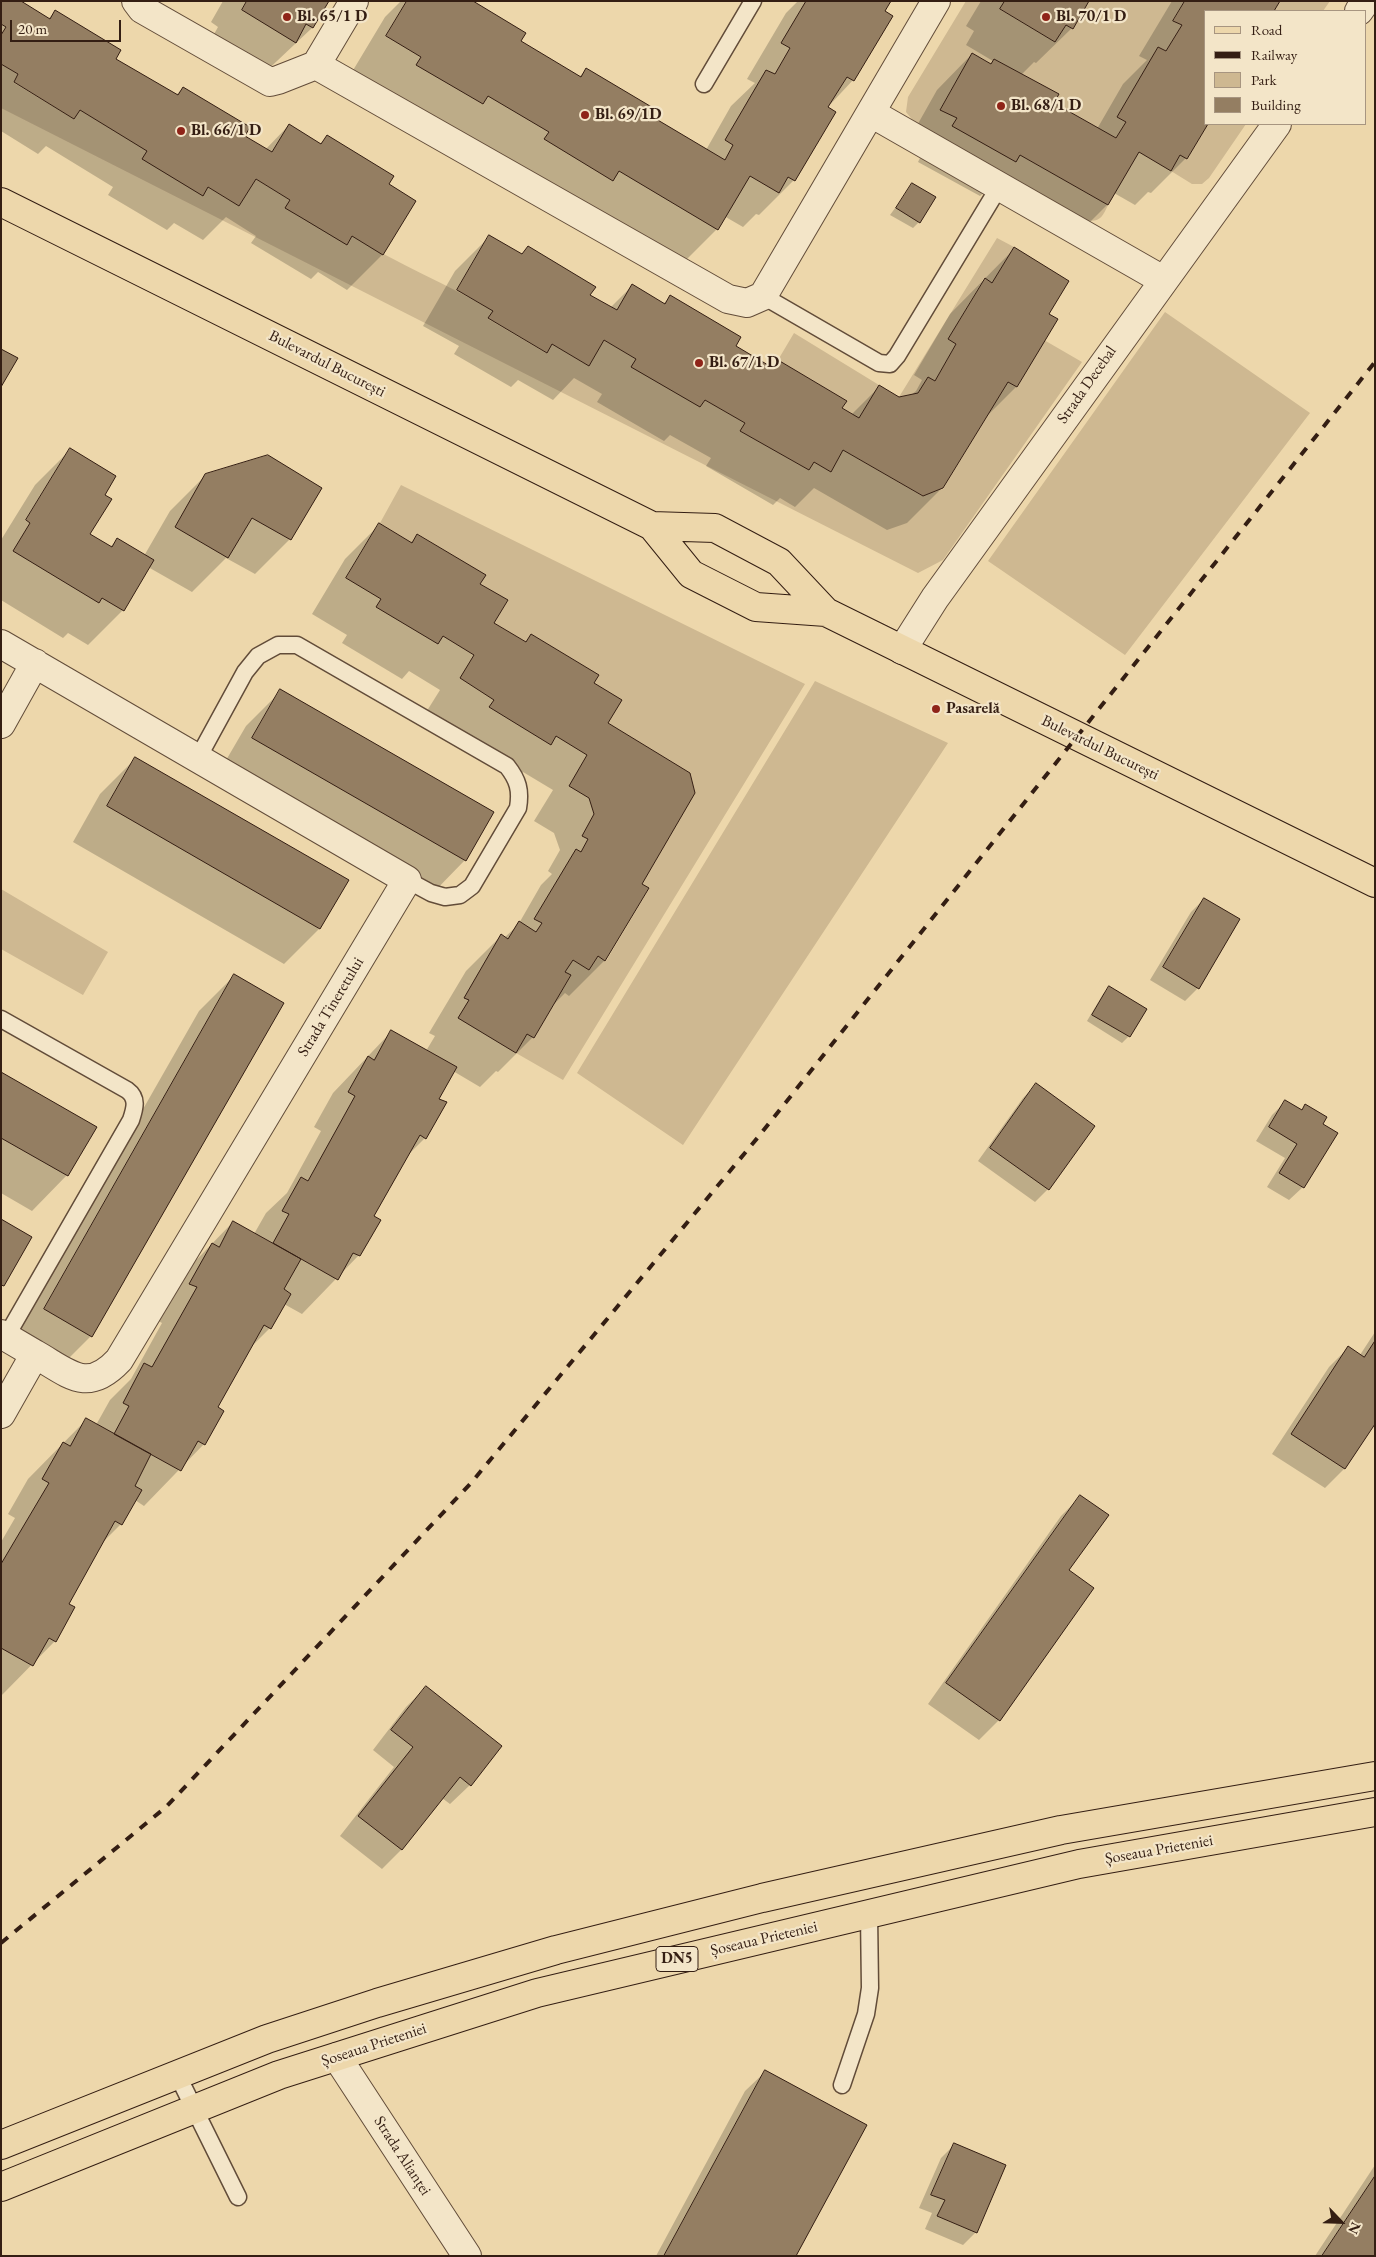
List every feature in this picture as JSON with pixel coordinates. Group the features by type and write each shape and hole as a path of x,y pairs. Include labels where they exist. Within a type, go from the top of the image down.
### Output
{"main road":[{"name":"Bulevardul București","path":"1,202 652,526 691,574 756,607 826,612"},
{"name":"Bulevardul București","path":"652,526 715,528 779,562 826,612 1375,883"},
{"name":"DN5","path":"1,2145 267,2038 556,1950 762,1898 1061,1830 1375,1776"},
{"name":"Șoseaua Prieteniei","path":"1,2187 278,2075 537,1993 1079,1864 1375,1812"}],"street":[{"path":"136,1 142,9 270,82 316,65 354,1"},
{"path":"316,65 728,299 747,303 763,296 936,1"},
{"path":"871,113 1163,280"},
{"name":"Strada Decebal","path":"902,650 935,598 1276,125"},
{"path":"1,644 407,880"},
{"path":"1,724 36,663"},
{"name":"Strada Tineretului","path":"3,1335 70,1374 87,1379 98,1378 108,1372 119,1360 407,880"},
{"path":"1,1414 36,1354"},
{"name":"Strada Alianței","path":"337,2057 467,2256"}],"lane":[{"path":"704,84 753,1"},
{"path":"763,296 879,363 890,364 897,356 999,187"},
{"path":"198,758 245,672 258,656 278,646 297,645 507,766 516,778 520,793 518,808 472,886 460,894 445,897 430,893 407,880"},
{"path":"1,1019 127,1090 133,1095 136,1102 131,1120 3,1335"},
{"path":"842,2085 866,2014 870,1988 869,1914"},
{"path":"177,2074 238,2197"}],"green space":[{"path":"966,1 1005,1 1001,10 1055,42 1066,25 1073,29 1089,1 1185,1 1173,20 1182,25 1166,51 1158,47 1117,117 1126,122 1116,138 1054,103 1059,94 994,59 991,64 972,53 940,109 957,118 953,126 1020,155 1108,205 1104,213 1097,220 1085,220 915,123 906,112 908,97"},
{"path":"1280,1 1330,1 1324,10 1275,10"},
{"path":"1,64 18,74 14,83 74,119 80,110 239,206 256,179 290,200 347,245 352,236 476,301 493,311 488,319 546,353 552,344 589,366 604,340 636,359 700,406 705,400 745,423 740,431 809,470 814,462 831,472 843,450 922,496 943,489 1008,382 1017,387 1044,340 1082,362 943,560 918,573 1,108"},
{"path":"1207,125 1245,125 1209,178 1202,184 1192,184 1171,171 1180,155 1187,159"},
{"path":"997,238 1014,247 992,283 984,278 948,339 956,344 935,381 928,377 918,393 899,397"},
{"path":"1165,312 1310,413 1125,655 988,561"},
{"path":"794,333 879,385 859,418 842,408 847,401 778,360"},
{"path":"401,485 805,684 563,1080 516,1053 527,1034 534,1038 571,976 565,972 573,960 589,970 598,956 606,961 649,889 642,884 695,793 690,773 608,723 621,700 594,683 599,675 531,634 526,642 494,623 508,600 480,584 485,575 418,534 412,543 380,523"},
{"path":"815,681 948,743 683,1145 577,1073"},
{"path":"1,889 108,952 83,995 1,949"}],"building":[{"name":"Bl. 66/1 D","path":"1,1 21,1 50,19 55,10 121,50 116,59 178,95 183,87 250,127 245,136 272,152 289,124 321,144 327,135 394,176 389,184 416,201 383,255 352,236 347,245 285,208 290,200 256,179 239,206 208,187 203,196 142,159 147,151 80,110 74,119 14,82 18,74 1,64 1,35 6,27 1,24"},
{"name":"Bl. 65/1 D","path":"247,1 329,1 313,28 306,24 296,43 242,10"},
{"name":"Bl. 69/1D","path":"407,1 473,1 526,33 521,41 581,77 586,68 655,109 651,116 725,160 733,145 725,140 766,70 775,74 790,48 781,43 806,1 891,1 885,11 893,16 854,81 847,77 828,107 836,112 795,181 788,177 779,193 750,176 718,230 619,171 613,181 544,139 549,132 488,96 483,104 416,65 421,57 386,36"},
{"name":"Bl. 70/1 D","path":"1005,1 1089,1 1073,29 1066,25 1055,42 1000,9"},
{"name":"Bl. 68/1 D","path":"1185,1 1280,1 1275,10 1204,10 1204,125 1207,125 1187,159 1180,155 1171,171 1139,152 1108,205 1020,155 1016,162 952,126 957,118 940,110 972,53 991,64 994,59 1059,94 1054,103 1116,138 1126,122 1117,117 1158,47 1166,51 1182,25 1173,21"},
{"path":"912,183 936,197 920,223 896,208"},
{"name":"Bl. 67/1 D","path":"489,235 522,254 528,246 596,287 590,295 617,310 632,284 665,304 670,295 741,337 736,346 773,368 778,360 847,401 842,408 859,418 879,385 899,397 918,393 928,377 935,381 956,344 948,339 985,278 992,283 1014,247 1069,281 1049,314 1058,319 1017,387 1008,382 943,488 923,496 843,450 831,472 814,462 809,470 740,431 745,423 705,400 700,407 631,367 636,359 604,340 589,366 552,344 547,353 488,318 493,311 457,290"},
{"path":"1,349 18,358 1,387"},
{"path":"70,448 116,476 105,495 112,499 90,534 112,547 117,538 154,560 124,611 102,598 99,603 13,551 30,523 26,520"},
{"path":"268,455 322,488 291,540 252,518 228,558 175,527 205,474"},
{"path":"379,523 412,543 417,534 486,575 480,584 508,600 494,623 526,642 531,634 599,675 594,683 622,700 608,723 690,773 695,793 642,884 649,888 605,961 598,956 589,970 573,960 565,972 571,975 534,1038 527,1034 516,1053 458,1018 469,1000 464,998 501,934 508,939 519,921 536,932 542,923 534,919 576,849 581,852 588,839 582,836 594,814 589,798 569,786 587,755 556,736 551,745 489,707 494,700 460,678 474,655 443,636 438,644 376,607 381,599 346,578"},
{"path":"280,689 494,812 466,861 252,738"},
{"path":"135,757 349,880 320,929 107,806"},
{"path":"1204,898 1240,919 1199,989 1163,967"},
{"path":"234,974 284,1003 92,1337 44,1309"},
{"path":"1109,986 1147,1009 1130,1037 1092,1015"},
{"path":"391,1030 457,1067 439,1099 447,1102 426,1139 420,1135 374,1216 381,1220 360,1256 353,1253 338,1280 273,1243 289,1214 282,1211 301,1177 308,1181 355,1096 348,1092 368,1056 374,1060"},
{"path":"1,1072 97,1127 68,1176 1,1138"},
{"path":"1036,1083 1095,1126 1049,1190 990,1148"},
{"path":"1285,1100 1302,1110 1305,1104 1327,1117 1323,1124 1338,1133 1304,1188 1279,1173 1297,1144 1269,1127"},
{"path":"1,1219 32,1237 4,1286 1,1285"},
{"path":"233,1221 301,1259 284,1289 291,1294 271,1329 264,1325 218,1407 224,1411 205,1445 198,1441 181,1471 114,1434 129,1406 123,1403 144,1363 152,1367 197,1287 189,1284 212,1243 219,1247"},
{"path":"1375,1341 1375,1424 1345,1469 1291,1434 1348,1346 1364,1357"},
{"path":"86,1418 151,1454 135,1486 142,1490 122,1525 115,1521 69,1604 75,1607 56,1642 49,1638 33,1666 1,1648 1,1564 49,1483 42,1479 63,1442 70,1446"},
{"path":"1080,1495 1109,1515 1069,1570 1094,1588 1000,1721 946,1683"},
{"path":"426,1686 502,1746 471,1786 460,1777 402,1850 358,1816 413,1747 391,1730"},
{"path":"765,2070 867,2125 796,2256 664,2256"},
{"path":"954,2143 1006,2165 977,2233 937,2216 945,2200 931,2195"},
{"path":"1375,2176 1375,2256 1322,2256"}],"railway":[{"path":"1,1943 166,1807 471,1483 759,1136 1375,362"}],"place":[{"name":"Bl. 65/1 D","path":"287,17"},
{"name":"Bl. 70/1 D","path":"1046,17"},
{"name":"Bl. 68/1 D","path":"1001,106"},
{"name":"Bl. 69/1D","path":"585,115"},
{"name":"Bl. 66/1 D","path":"181,131"},
{"name":"Bl. 67/1 D","path":"699,363"},
{"name":"Pasarelă","path":"936,709"}]}
